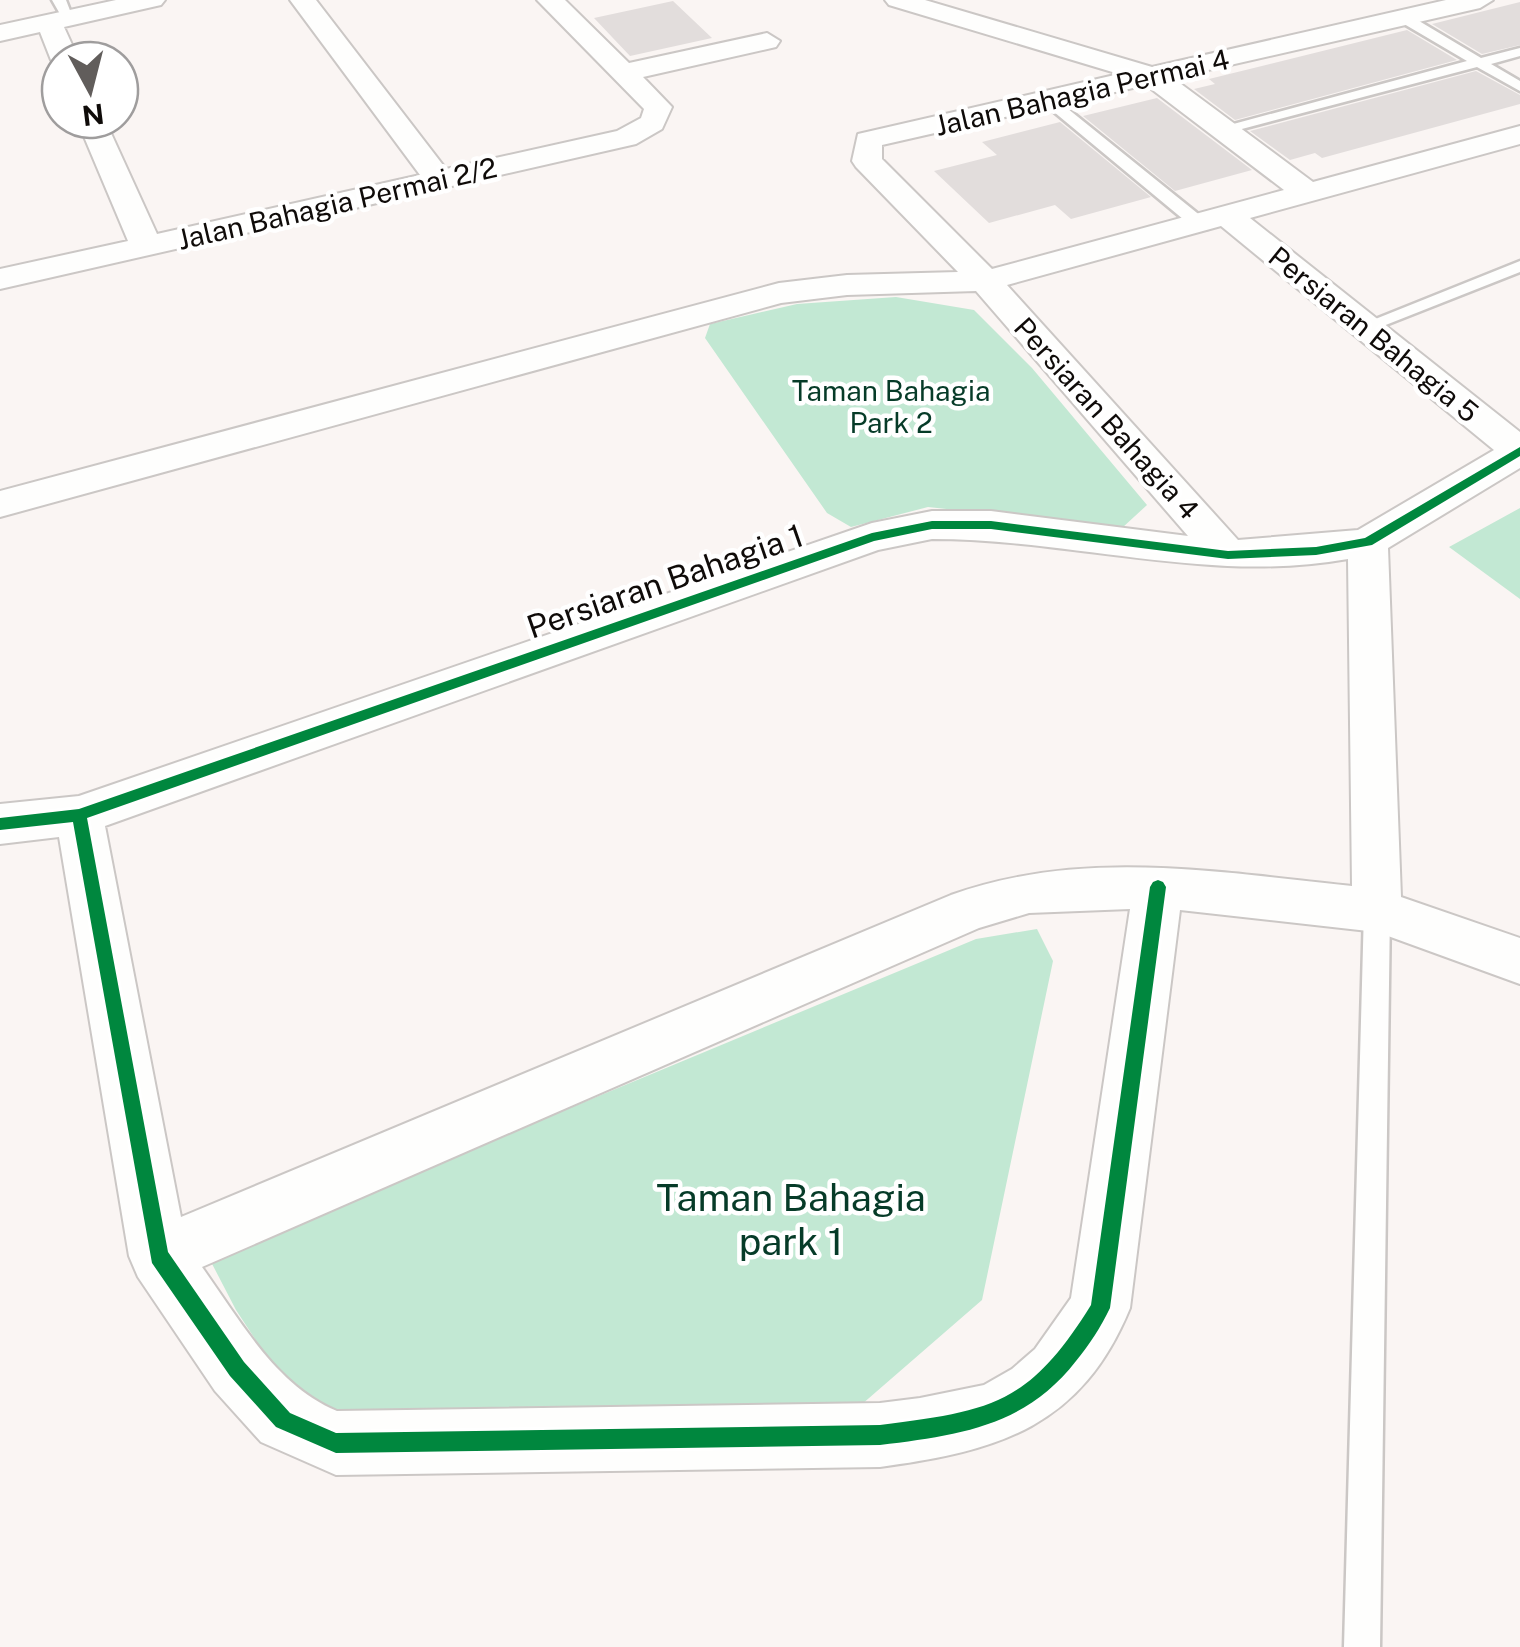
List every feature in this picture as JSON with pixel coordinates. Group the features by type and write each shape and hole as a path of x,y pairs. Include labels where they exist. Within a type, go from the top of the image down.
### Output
{"street":[{"path":"0,33 59,13 152,0"},
{"path":"303,0 439,180"},
{"path":"550,0 624,73 767,41"},
{"path":"898,0 1151,75 1309,194"},
{"name":"Jalan Bahagia Permai 4","path":"986,281 867,162 868,140 1480,0"},
{"path":"59,13 63,40"},
{"name":"Jalan Bahagia Permai 2/2","path":"0,280 626,138 648,128 657,118 658,107 624,73"},
{"path":"0,504 780,293 847,285 986,281 1520,135"},
{"path":"101,140 146,246"},
{"name":"Persiaran Bahagia 5","path":"1215,220 1366,326 1520,451"},
{"name":"Persiaran Bahagia 4","path":"986,281 1228,555"},
{"path":"1377,910 1368,542 1520,451"},
{"name":"Persiaran Bahagia 1","path":"0,824 80,815 872,537 932,526 991,525 1228,555 1316,550 1368,542"},
{"path":"80,815 159,1256 237,1369 283,1420 336,1443 880,1434 950,1426 1019,1405 1073,1356 1100,1308 1158,886"},
{"path":"159,1256 969,910 1029,892 1093,886 1158,886 1377,910 1520,960"}],"lane":[{"path":"1404,18 1520,87"},
{"path":"1223,129 1520,52"},
{"path":"1047,99 1215,220"},
{"path":"1366,326 1520,266"},
{"path":"1362,1647 1377,910"}],"green space":[{"name":"Taman Bahagia Park 2","path":"896,297 974,310 1032,368 1147,505 1122,528 928,507 851,527 827,513 705,338 710,324 797,304"},
{"path":"1520,508 1520,599 1449,547"},
{"name":"Taman Bahagia park 1","path":"1037,929 1053,961 982,1300 861,1405 340,1414 280,1377 236,1310 209,1258 976,939"}],"building":[{"path":"673,1 712,38 630,56 594,18"},
{"path":"1520,2 1520,45 1482,54 1432,24"},
{"path":"1407,30 1457,60 1235,120 1194,89 1215,84 1209,79"},
{"path":"1476,71 1520,95 1520,104 1322,158 1315,153 1290,160 1250,131"},
{"path":"1157,98 1252,170 1175,191 1083,116"},
{"path":"1060,122 1151,197 1071,219 1055,205 989,223 934,171 997,155 982,142"}],"cycle path":[{"path":"0,824 79,815 872,537 932,525 991,525 1228,555 1316,551 1368,542 1520,451"},
{"path":"79,815 159,1256 237,1369 283,1420 336,1443 880,1435 984,1417 1035,1391 1057,1371 1100,1308 1158,887"}]}
